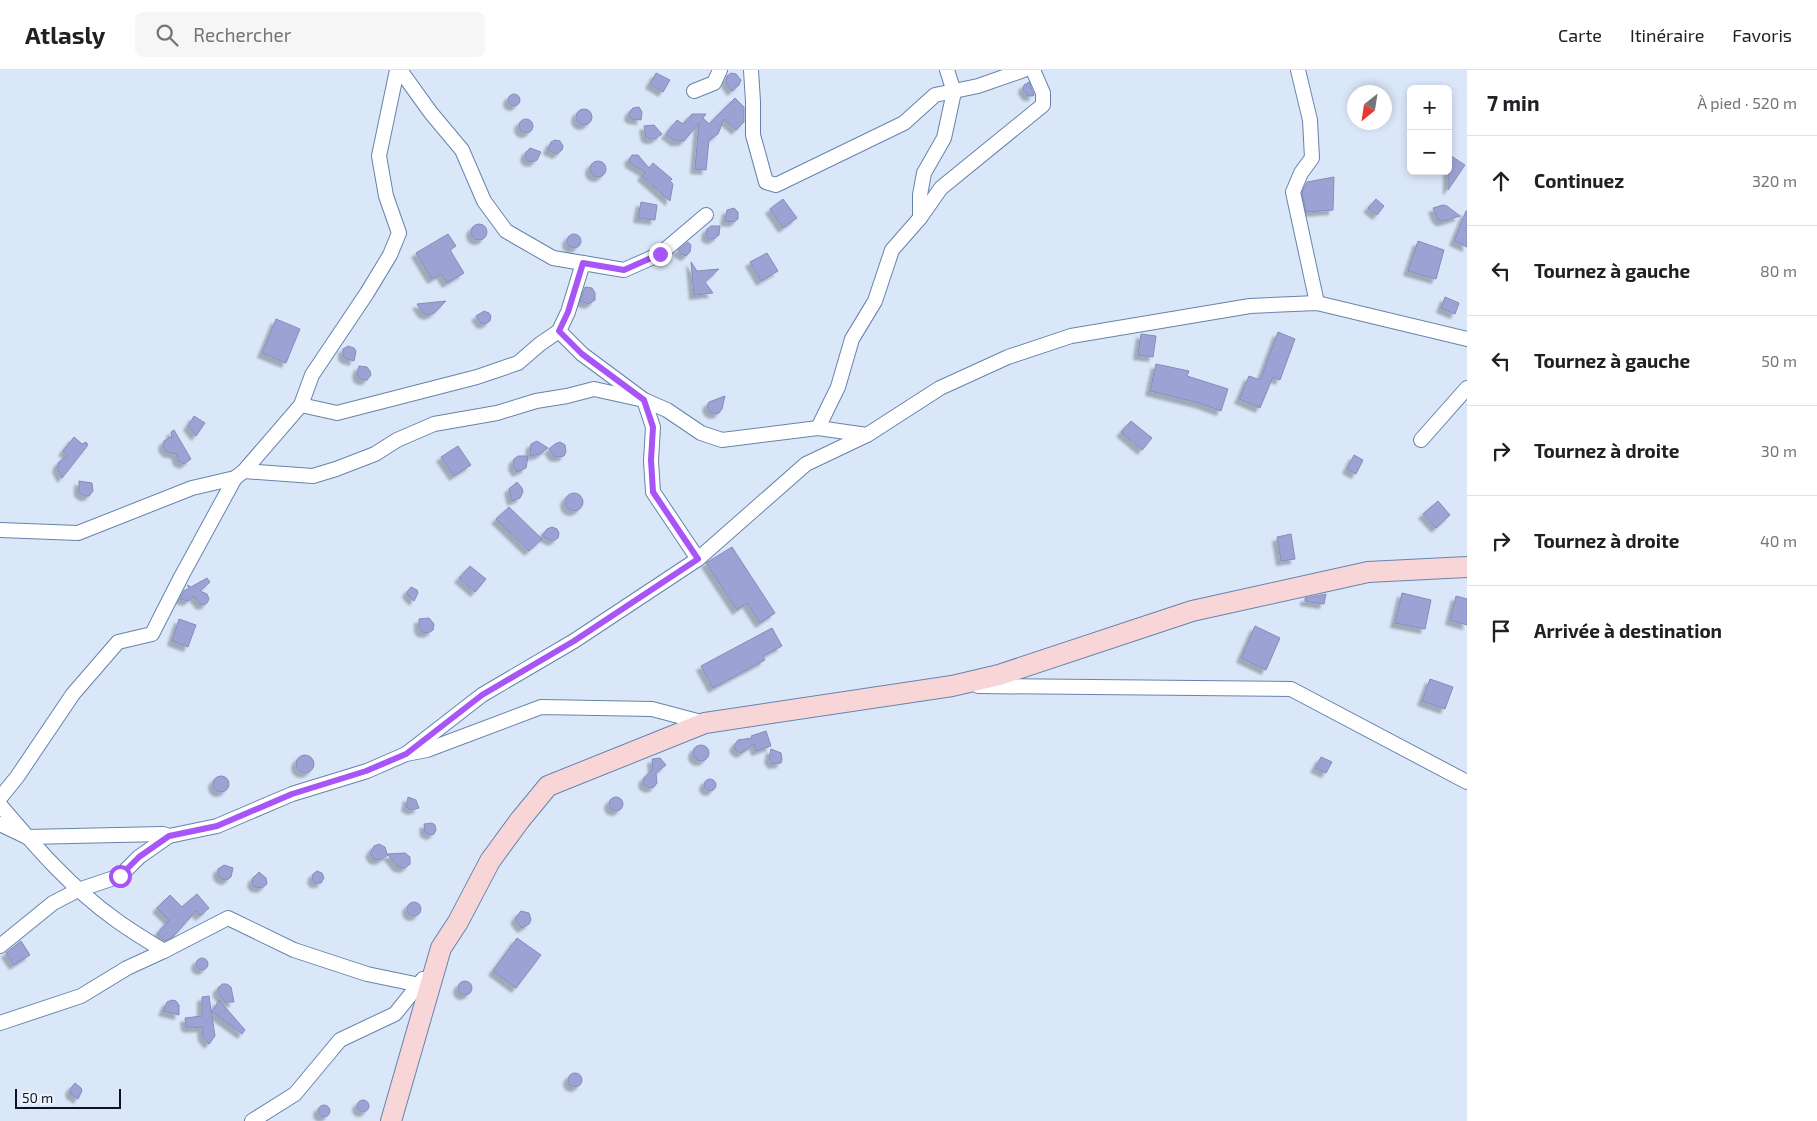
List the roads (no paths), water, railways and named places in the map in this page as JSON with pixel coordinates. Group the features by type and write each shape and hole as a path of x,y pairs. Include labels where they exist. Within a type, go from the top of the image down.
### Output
{"street":[{"path":"398,70 462,150 484,201 506,231 553,258 624,270 660,254 706,215"},
{"path":"0,798 17,777 73,694 118,642 152,634 239,475 301,405 312,375 390,255 399,233 386,196 379,156 398,70"},
{"path":"694,91 714,82 720,70"},
{"path":"751,70 753,135 766,182 776,185 904,123 935,95 978,86 1024,70"},
{"path":"920,218 920,195 924,173 944,138 954,92 947,70"},
{"path":"818,428 838,387 852,339 875,301 892,250 920,218 941,188 1043,106 1043,92 1033,70"},
{"path":"1298,70 1310,120 1312,158 1301,173 1292,192 1317,303"},
{"path":"301,405 337,413 477,377 518,363 559,331 568,312 583,263"},
{"path":"406,754 482,695 574,641 698,559 806,464 867,435 940,388 1008,357 1071,336 1250,306 1317,303 1467,339"},
{"path":"559,331 582,354 644,400 674,414 701,433 722,440 818,428 867,435"},
{"path":"1421,440 1467,388"},
{"path":"0,530 78,533 192,488 239,475 312,476 375,454 397,440 434,424 497,413 536,401 594,389 644,400"},
{"path":"644,400 653,427 651,460 653,492 698,559"},
{"path":"252,1121 295,1094 340,1040 395,1014 420,985 458,922 490,861 548,786 705,724 952,686 999,676 1192,611 1368,572 1467,567"},
{"path":"952,686 1291,689 1467,782"},
{"path":"0,946 53,903 78,890 120,876 139,857 169,836 217,826 292,794 366,771 406,754 427,750 541,707 652,709 705,724"},
{"path":"0,804 27,837 78,890 116,920 164,951"},
{"path":"0,824 27,837 163,834 169,836"},
{"path":"0,1023 81,996 127,968 228,918 294,950 367,974 420,985"},
{"path":"391,1121 441,948"}]}
